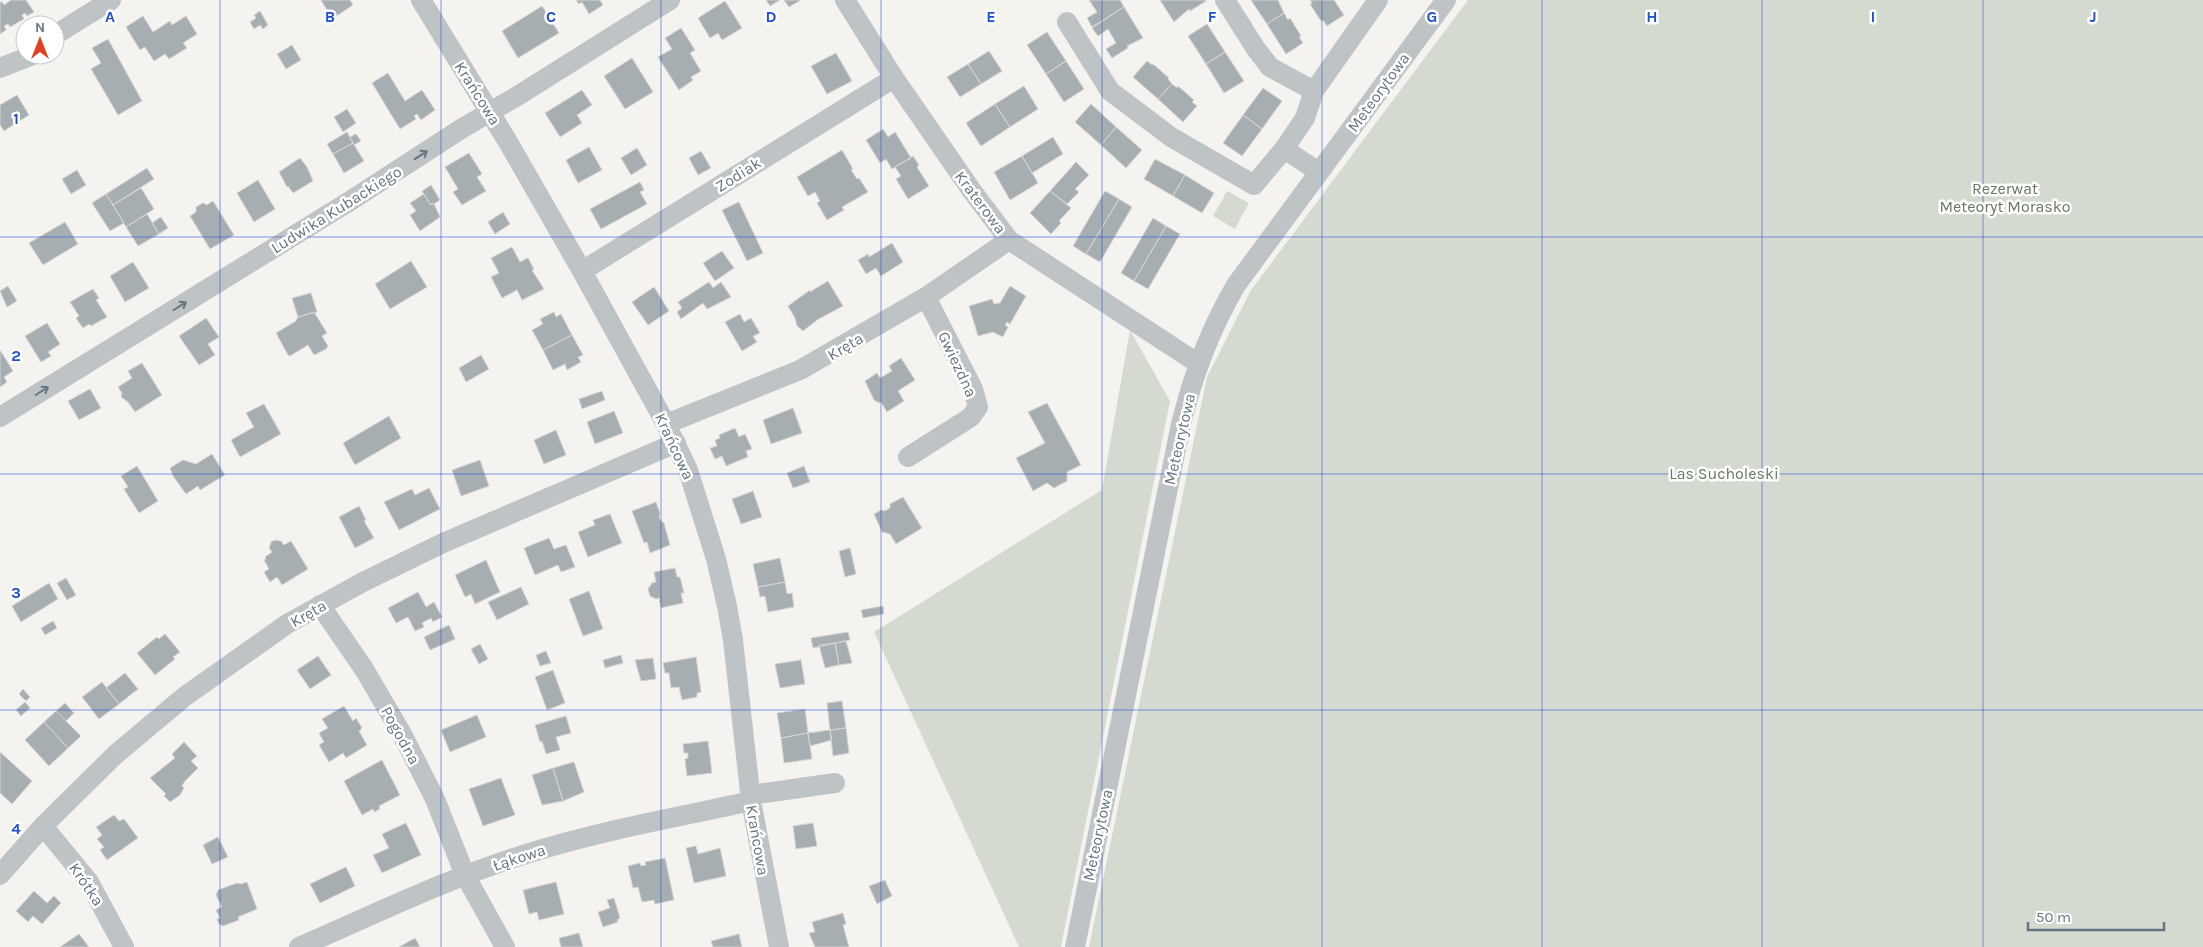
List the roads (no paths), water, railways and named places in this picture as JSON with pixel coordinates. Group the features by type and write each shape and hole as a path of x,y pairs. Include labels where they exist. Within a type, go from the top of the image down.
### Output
{"street":[{"path":"65,29 111,0"},
{"name":"Krańcowa","path":"420,0 490,112 582,271 676,443 702,512 727,606 733,640 750,798 779,947"},
{"name":"Ludwika Kubackiego","path":"0,417 350,201 670,0"},
{"name":"Kraterowa","path":"845,0 894,78 972,191 1009,240 1199,364"},
{"path":"1225,0 1256,49 1270,67 1314,91"},
{"path":"1066,22 1110,91 1172,136 1254,185 1284,149 1305,118 1314,91 1378,0"},
{"name":"Meteorytowa","path":"1074,947 1179,433 1190,389 1214,324 1236,285 1446,0"},
{"path":"0,68 15,62"},
{"name":"Zodiak","path":"582,271 894,78"},
{"path":"1284,149 1319,172"},
{"name":"Kręta","path":"666,424 800,370 926,298 1009,240"},
{"name":"Gwiezdna","path":"908,458 971,417 978,407 973,389 926,298"},
{"name":"Kręta","path":"0,875 43,826 115,755 184,697 287,624 320,605 443,543 676,443"},
{"name":"Pogodna","path":"320,605 364,669 402,734 435,799 465,874 505,947"},
{"name":"Łąkowa","path":"299,947 465,874 523,854 750,798 836,783"},
{"name":"Krótka","path":"43,826 89,882 124,947"}],"park label":[{"name":"Rezerwat Meteoryt Morasko","path":"2005,197"},
{"name":"Las Sucholeski","path":"1724,473"}]}
